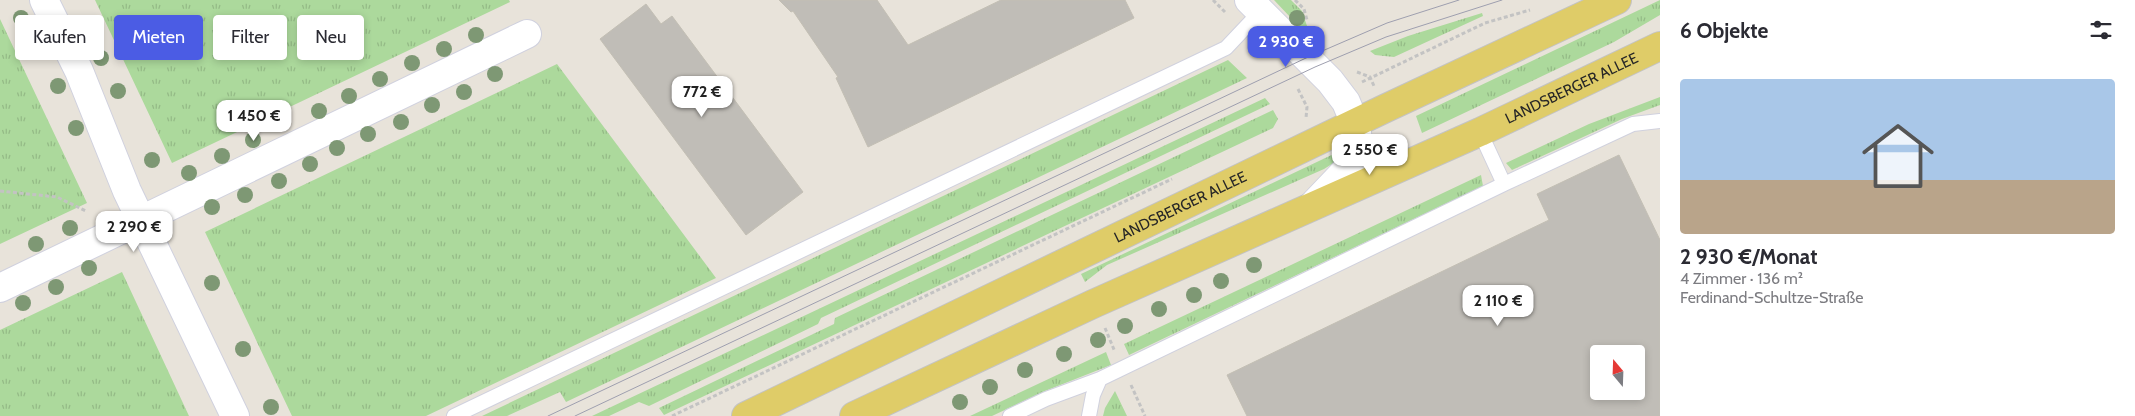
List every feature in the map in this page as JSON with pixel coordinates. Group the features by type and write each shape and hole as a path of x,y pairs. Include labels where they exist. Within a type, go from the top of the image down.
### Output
{"main road":[{"name":"LANDSBERGER ALLEE","path":"746,416 1617,0"},
{"name":"LANDSBERGER ALLEE","path":"854,416 1093,304 1480,132 1660,46"}],"street":[{"path":"44,0 78,71 127,191 235,416"},
{"path":"1254,6 1330,81 1346,102 1355,124 1360,150 1355,161 1313,205"},
{"path":"0,288 527,34"}],"lane":[{"path":"454,416 1226,48 1254,6"},
{"path":"1010,416 1046,399 1100,379 1504,184 1633,124 1654,120 1660,121"},
{"path":"1480,132 1504,184"},
{"path":"1089,416 1093,396 1100,379"}],"path":[{"path":"1383,70 1485,23 1536,8"},
{"path":"1296,85 1307,107 1306,118"},
{"path":"672,416 1181,175"},
{"path":"0,191 57,197 86,211"},
{"path":"1104,326 1111,342"}],"green space":[{"path":"95,0 509,0 510,2 172,163 123,60 203,60 203,15 114,15 114,40 104,15 102,15"},
{"path":"1274,0 1291,0 1302,11 1309,32 1307,35"},
{"path":"1660,0 1660,15 1614,42 1422,133 1416,116"},
{"path":"1482,13 1483,16 1394,57 1375,55 1370,51 1408,36"},
{"path":"0,19 15,51 15,60 19,60 87,203 0,244"},
{"path":"1228,60 1247,78 566,402 560,392 507,416 482,416"},
{"path":"557,64 716,278 426,416 292,416 205,232"},
{"path":"1660,97 1660,105 1622,119 1512,170 1506,163 1589,124"},
{"path":"1265,98 1270,104 821,318 818,324 649,406 639,402 609,416 592,416"},
{"path":"1273,110 1278,119 1273,128 664,415 659,408 834,324 835,318"},
{"path":"1340,151 1343,153 1343,157 1324,169 1107,265 1085,282 1081,274"},
{"path":"1481,175 1483,186 1129,355 1124,344"},
{"path":"122,272 189,416 0,416 0,330"},
{"path":"1106,352 1111,365 1045,391 992,416 970,416"},
{"path":"1115,391 1127,416 1103,416 1105,408"}],"building":[{"path":"779,0 877,0 908,45 1001,0 1125,0 1134,18 868,147 836,78 838,77 793,11 791,12"},
{"path":"646,4 661,24 672,16 803,192 746,235 600,39"},
{"path":"1619,155 1660,240 1660,416 1247,416 1227,375 1549,220 1537,194"}],"tram line":[{"path":"548,416 1306,58 1387,23 1459,0"},
{"path":"575,416 1315,67 1386,37 1502,0"}]}
